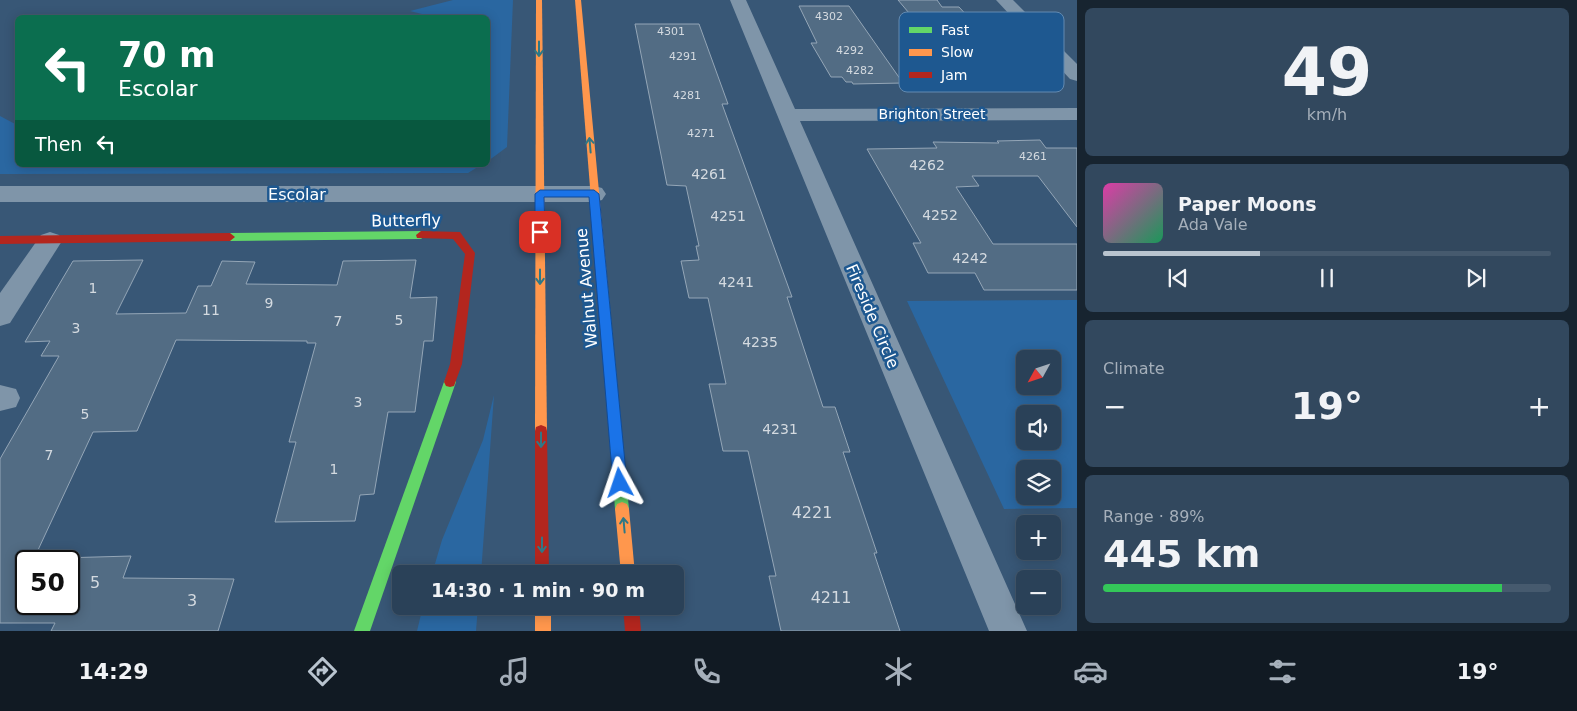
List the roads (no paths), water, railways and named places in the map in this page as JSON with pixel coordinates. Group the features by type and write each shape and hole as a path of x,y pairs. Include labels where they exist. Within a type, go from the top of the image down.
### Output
{"main road":[{"path":"539,0 542,565"},
{"name":"Walnut Avenue","path":"578,0 627,565"},
{"name":"Butterfly","path":"0,240 456,235 470,254 456,364 362,631"},
{"path":"543,615 543,631"},
{"path":"632,615 634,631"}],"street":[{"name":"Fireside Circle","path":"738,0 1008,631"},
{"path":"1004,0 1016,12"},
{"path":"1064,62 1077,75"},
{"name":"Brighton Street","path":"787,115 1077,114"},
{"name":"Escolar","path":"0,194 594,194"},
{"path":"0,315 50,240"}]}
